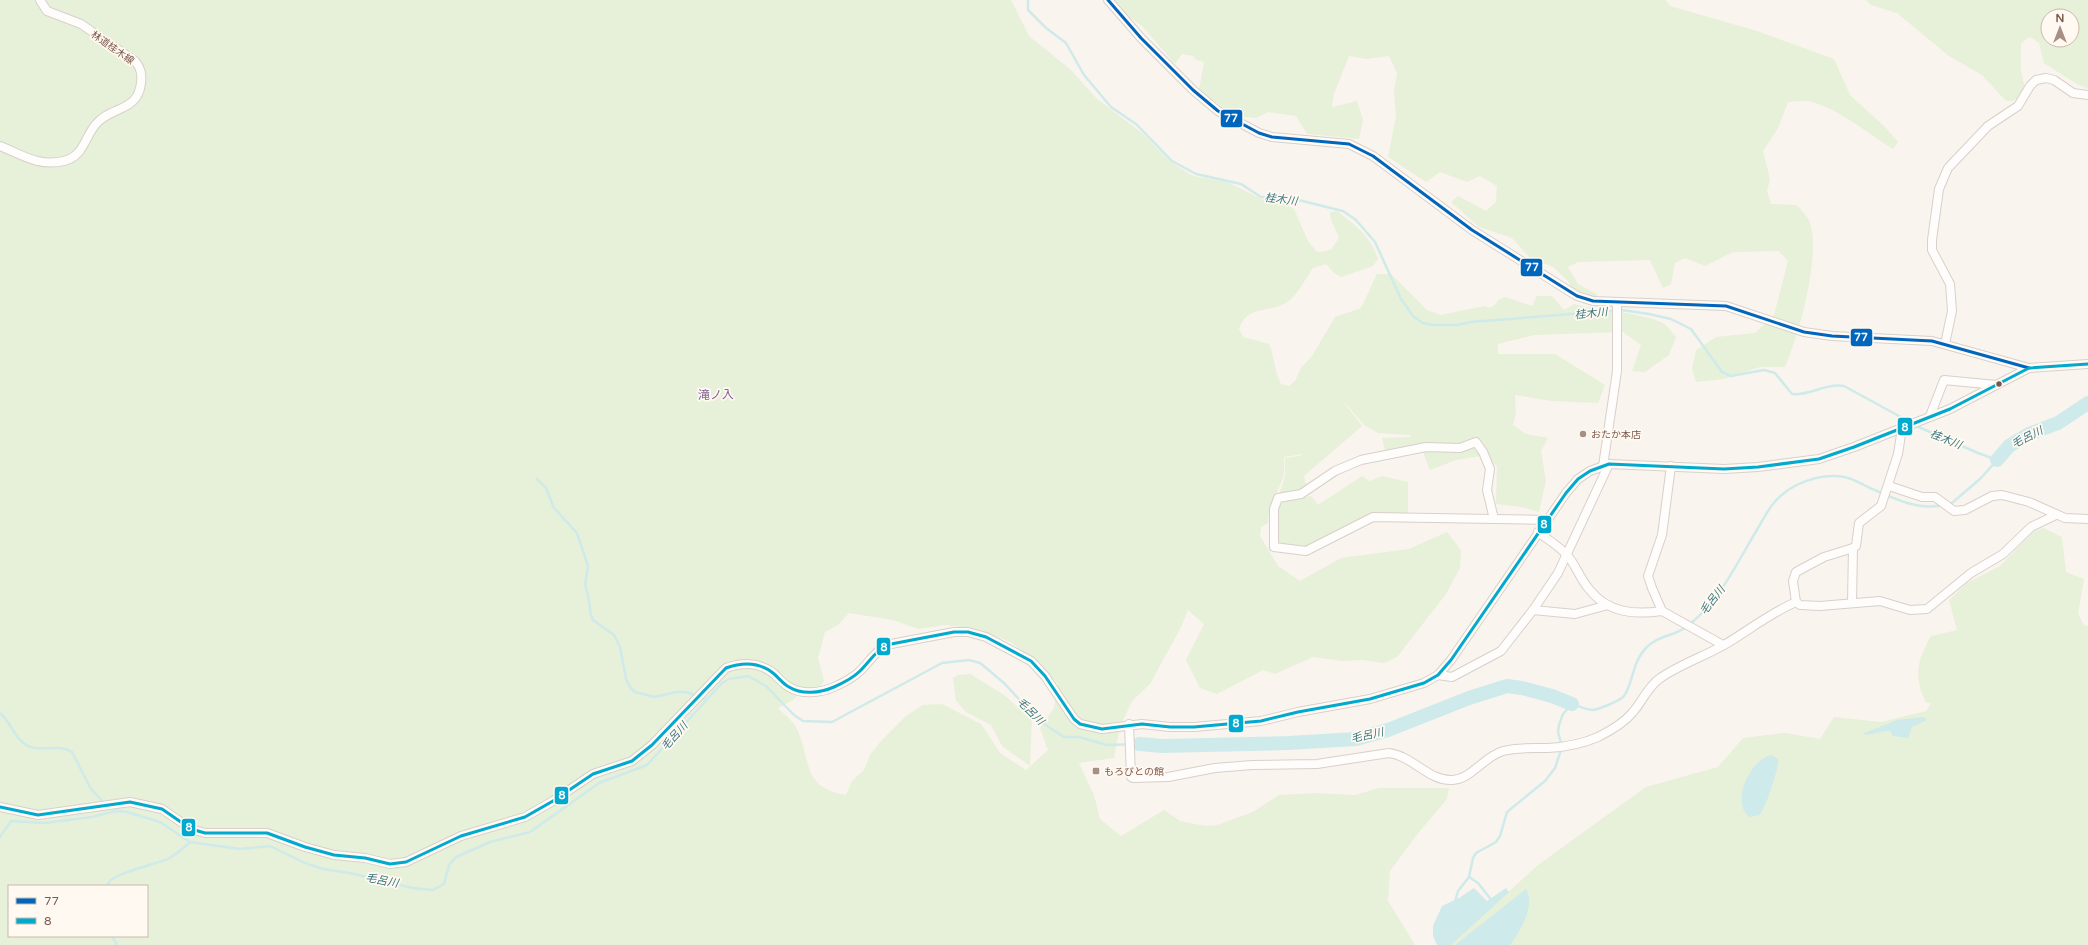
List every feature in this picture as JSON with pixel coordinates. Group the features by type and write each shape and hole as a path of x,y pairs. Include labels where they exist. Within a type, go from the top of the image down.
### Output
{"street":[{"name":"林道桂木線","path":"0,146 44,164 64,161 75,157 81,151 96,123 114,112 130,105 137,97 140,88 141,68 135,61 81,24 47,11 40,0"},
{"path":"1108,0 1141,38 1193,90 1218,111 1259,133 1272,137 1338,143 1357,147 1373,156 1472,230 1577,296 1593,301 1617,303 1726,306 1804,332 1832,336 1945,344 2029,368 2088,364"},
{"path":"1945,344 1952,311 1950,284 1932,250 1932,240 1939,189 1948,168 1988,126 2018,106 2030,86 2036,80 2046,78 2054,80 2073,93 2088,94"},
{"path":"1438,675 1452,677 1498,653 1533,610 1567,555 1606,465 1617,371 1617,303"},
{"path":"0,807 38,815 130,802 162,809 191,829 205,833 267,833 305,847 334,855 365,858 390,864 406,862 461,836 525,817 553,801 593,774 632,761 652,745 726,668 738,664 761,666 772,672 788,687 806,693 820,691 847,681 860,671 880,649 886,645 954,632 968,632 986,637 1031,661 1045,676 1065,708 1080,724 1102,729 1129,727 1194,727 1261,721 1298,712 1370,699 1424,683 1438,675 1462,643 1546,520 1578,479 1606,465 1671,466 1724,469 1794,463 1818,458 1903,427 1977,396 2029,368"},
{"path":"1930,416 1944,380 1996,385"},
{"path":"1796,602 1793,581 1796,572 1824,557 1856,546 1859,523 1865,517 1878,510 1884,500 1901,443 1903,427"},
{"path":"1494,519 1487,490 1490,469 1483,452 1476,442 1460,448 1426,447 1355,462 1335,471 1301,494 1278,498 1274,509 1274,547 1306,551 1374,517 1546,520"},
{"path":"1662,611 1648,576 1662,535 1671,466"},
{"path":"1888,487 1922,497 1935,497 1949,508 1960,511 1992,496 2002,496 2029,502 2065,518 2088,519"},
{"path":"1129,727 1131,777 1144,778 1168,776 1215,768 1252,765 1317,764 1349,761 1389,752 1399,754 1441,779 1452,780 1465,778 1485,759 1499,752 1522,748 1570,746 1584,743 1600,736 1623,722 1633,712 1649,689 1658,680 1723,645 1776,611 1796,602 1808,606 1880,601 1910,610 1927,609 1971,573 2003,554 2031,527 2056,515"},
{"path":"1538,532 1567,555 1589,589 1608,605 1626,613 1642,614 1662,611 1723,645"},
{"path":"1852,602 1853,548"},
{"path":"1533,610 1575,614 1608,605"}],"green space":[{"path":"0,0 1011,0 1029,36 1071,70 1096,98 1142,133 1171,162 1193,176 1227,182 1266,201 1282,202 1294,209 1308,241 1317,252 1331,250 1339,238 1332,222 1330,212 1337,211 1367,238 1378,259 1373,266 1341,277 1334,273 1326,264 1313,268 1298,291 1290,300 1279,306 1253,313 1247,316 1243,321 1239,329 1243,337 1269,344 1281,384 1289,386 1295,381 1301,368 1312,356 1335,317 1361,308 1377,274 1391,274 1427,310 1441,315 1484,306 1490,308 1496,304 1498,300 1505,297 1532,306 1537,296 1552,296 1564,310 1574,304 1643,316 1665,324 1676,337 1669,355 1645,372 1632,371 1641,345 1623,332 1534,335 1498,344 1498,354 1555,354 1605,385 1598,403 1552,401 1515,395 1516,413 1513,425 1526,434 1548,438 1541,451 1546,481 1539,512 1522,507 1496,504 1497,466 1481,456 1456,460 1430,470 1421,446 1386,454 1382,438 1411,437 1409,435 1378,433 1364,425 1340,397 1362,426 1304,476 1307,488 1278,497 1285,477 1285,458 1304,454 1284,457 1284,476 1269,510 1268,523 1261,527 1260,536 1278,566 1300,581 1341,558 1409,549 1447,532 1461,550 1460,568 1446,594 1397,657 1384,663 1363,660 1342,661 1313,657 1275,674 1263,670 1217,694 1200,688 1186,660 1204,624 1188,610 1181,627 1150,684 1132,701 1120,727 1114,758 1079,763 1094,795 1100,819 1121,836 1164,810 1180,821 1205,826 1217,825 1253,812 1279,795 1314,793 1355,795 1379,788 1449,788 1447,799 1419,832 1390,871 1388,901 1415,945 0,945","holes":["849,613 893,620 918,629 946,625 980,630 1010,642 1034,659 1058,684 1054,708 1040,728 1048,750 1026,770 1000,753 981,724 942,704 923,705 906,716 881,741 870,755 864,770 852,781 846,795 821,786 810,771 802,741 797,729 791,720 778,708 793,700 807,687 819,688 824,681 818,658 825,632 838,625"]},
{"path":"1115,0 1666,0 1670,6 1757,31 1834,59 1850,95 1886,128 1898,142 1893,149 1854,122 1833,110 1809,101 1788,102 1778,128 1763,151 1770,179 1767,191 1771,204 1797,205 1810,223 1813,237 1811,274 1802,316 1791,353 1785,367 1760,367 1724,379 1696,382 1692,369 1696,350 1716,337 1755,333 1774,315 1788,261 1779,251 1733,252 1705,266 1685,258 1675,263 1671,284 1663,288 1650,260 1578,262 1568,267 1578,284 1597,294 1597,298 1572,289 1568,281 1553,267 1529,257 1512,238 1479,227 1451,202 1458,196 1486,211 1496,202 1497,186 1480,176 1467,182 1440,172 1426,182 1388,157 1396,116 1394,92 1397,73 1389,56 1367,59 1349,56 1334,94 1332,107 1357,101 1363,120 1359,139 1307,134 1296,116 1268,112 1256,118 1235,116 1199,90 1204,62 1196,60 1193,56 1182,54 1175,64 1142,26 1128,16"},
{"path":"1866,0 2088,0 2088,89 2075,83 2044,63 2040,48 2080,48 2080,8 2040,8 2040,47 2039,43 2030,37 2021,43 2021,70 2026,93 2013,101 2006,101 1982,75 1949,56 1897,13 1871,5"},
{"path":"1362,476 1369,481 1382,476 1408,482 1408,515 1373,514 1306,548 1277,545 1277,509 1281,502 1311,496 1318,505"},
{"path":"2043,528 2062,537 2066,572 2084,579 2078,614 2084,625 2088,626 2088,945 1450,945 1538,865 1646,787 1718,767 1743,738 1785,733 1820,739 1834,717 1881,722 1926,711 1931,703 1926,703 1922,693 1919,684 1918,669 1922,654 1931,636 1957,630 1949,600 1967,583 2000,566 2032,533"},
{"path":"970,674 1004,695 1032,720 1030,766 1002,746 991,725 966,712 956,701 953,678 958,675"}],"water":[{"path":"1924,717 1927,720 1912,727 1908,738 1893,736 1890,731 1862,734 1897,720"},
{"path":"1771,755 1778,759 1777,770 1772,787 1765,805 1759,815 1749,817 1744,810 1742,801 1742,791 1745,782 1756,764"},
{"path":"1474,888 1487,901 1506,888 1509,892 1451,945 1437,945 1433,936 1433,926 1442,906 1459,898"},
{"path":"1526,889 1529,895 1529,903 1526,918 1510,945 1455,945"}],"waterway":[{"name":"桂木川","path":"1028,0 1028,10 1046,28 1066,43 1084,75 1111,107 1136,124 1172,161 1196,174 1241,184 1261,197 1286,197 1343,211 1356,220 1375,242 1401,299 1413,316 1423,323 1434,325 1457,325 1471,322 1622,310 1649,314 1671,319 1691,329 1722,372 1731,376 1764,370 1775,373 1792,394 1805,393 1830,386 1844,386 1910,422"},
{"name":"毛呂川","path":"1997,460 2009,446 2029,434 2058,423 2088,403"},
{"name":"桂木川","path":"1914,425 1997,460 1981,478 1952,503 1948,504"},
{"name":"毛呂川","path":"1690,624 1701,614 1720,591 1772,505 1779,497 1800,483 1820,477 1838,476 1852,479 1887,496 1915,505 1943,505"},
{"path":"537,479 546,488 554,508 577,533 588,566 585,585 591,615 593,620 614,635 620,647 626,679 630,687 635,692 655,697 676,692 686,692 707,700"},
{"path":"1455,902 1458,891 1469,877 1473,858 1476,853 1496,842 1500,836 1507,812 1545,781 1555,768 1562,747 1558,732 1563,714 1572,704 1585,709 1593,710 1622,698 1627,691 1635,666 1646,648 1655,641 1676,633 1686,627"},
{"name":"毛呂川","path":"0,837 11,821 44,823 92,817 116,811 127,812 160,822 190,842 240,849 270,846 305,863 323,869 350,873 413,888 433,890 444,884 449,865 456,857 490,842 530,832 599,783 647,765 722,683 729,679 748,676 766,686 794,715 803,721 832,722 942,663 969,660 980,663 1005,684 1038,720 1064,737 1079,737 1107,745 1139,744"},
{"name":"毛呂川","path":"1139,744 1162,746 1288,743 1356,739 1388,730 1469,698 1507,686 1522,688 1552,696 1572,704"},
{"path":"0,713 18,738 26,745 37,748 61,748 72,752 91,789 105,804"},
{"path":"108,885 110,881 124,873 170,858 190,842"},
{"path":"1469,877 1478,883 1493,902"},
{"path":"113,937 117,945"}],"transit line":[{"name":"77","path":"1108,0 1141,38 1193,90 1218,111 1259,133 1272,137 1349,144 1373,156 1472,230 1577,296 1593,301 1726,306 1804,332 1832,336 1932,341 2029,368"},
{"name":"8","path":"0,807 38,815 130,802 162,809 191,829 205,833 267,833 305,847 334,855 365,858 390,864 406,862 461,836 525,817 553,801 593,774 632,761 652,745 726,668 745,664 756,665 768,669 794,690 817,692 834,687 851,678 886,645 954,632 968,632 986,637 1031,661 1045,676 1074,719 1080,724 1102,729 1142,724 1170,727 1194,727 1261,721 1298,712 1370,699 1424,683 1438,675 1451,660 1566,493 1578,479 1590,471 1609,464 1724,469 1758,467 1819,459 1854,447 1950,409 2029,368 2088,364"}],"place":[{"name":"おたか本店","path":"1583,434"},
{"name":"もろびとの館","path":"1096,771"}],"district":[{"name":"滝ノ入","path":"716,395"}]}
